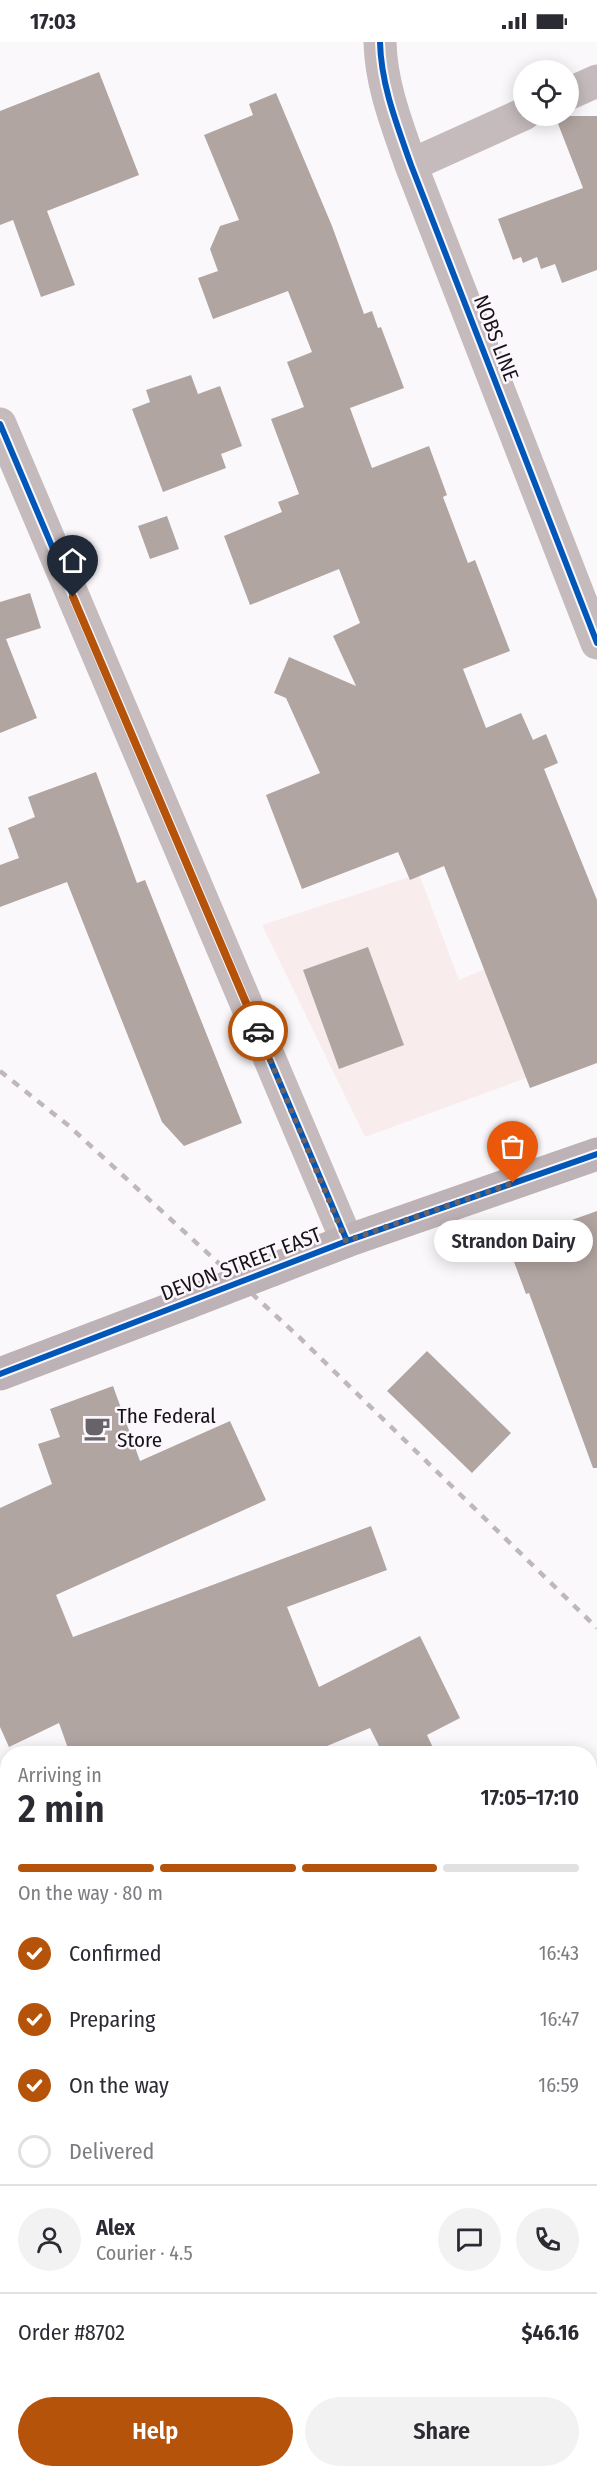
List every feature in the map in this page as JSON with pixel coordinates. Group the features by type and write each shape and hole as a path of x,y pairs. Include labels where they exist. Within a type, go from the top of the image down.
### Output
{"main road":[{"name":"DEVON STREET EAST","path":"0,1374 346,1241 597,1154"}],"street":[{"name":"NOBS LINE","path":"380,42 380,55 389,103 411,165 597,643"},
{"path":"579,89 597,81"},
{"path":"411,165 513,119"},
{"path":"0,424 346,1241"}],"shaded area":[{"path":"419,874 459,980 597,921 597,1052 365,1137 262,925"}],"building":[{"path":"99,72 139,175 47,211 75,285 41,297 13,220 0,225 0,111"},
{"path":"276,93 332,226 364,314 372,311 378,328 381,327 404,388 350,408 372,468 429,446 447,495 443,497 468,563 475,560 510,651 463,669 486,728 521,713 533,740 546,734 558,763 544,769 597,900 597,1063 530,1088 444,866 410,880 398,852 302,889 266,795 320,773 286,698 274,693 289,657 356,686 333,636 360,623 339,569 250,605 224,536 282,512 278,502 299,494 271,419 304,407 287,362 312,352 288,291 213,319 198,278 218,271 210,249 220,226 239,220 204,135 253,115 249,104"},
{"path":"579,116 597,116 597,270 562,283 555,264 541,269 537,257 523,263 521,257 513,260 498,219 583,188 559,126 579,126"},
{"path":"191,375 198,394 220,386 242,446 221,454 226,468 163,492 132,409 150,402 146,390"},
{"path":"167,516 179,549 150,559 138,526"},
{"path":"30,593 41,628 6,639 37,718 0,733 0,602"},
{"path":"96,772 137,883 145,880 242,1123 184,1146 162,1122 67,882 0,907 0,865 19,858 8,828 35,817 28,797"},
{"path":"368,947 404,1045 339,1069 303,970"},
{"path":"597,1211 597,1468 593,1468 529,1293 526,1294 507,1243"},
{"path":"427,1351 511,1433 472,1473 387,1391"},
{"path":"113,1386 140,1461 230,1421 266,1500 56,1595 73,1637 371,1526 387,1570 287,1607 319,1687 420,1636 460,1718 427,1735 432,1746 379,1746 370,1728 327,1746 67,1746 59,1723 9,1746 0,1727 0,1508 52,1484 38,1444 60,1437 50,1409"}],"railway":[{"path":"0,1071 69,1126 298,1336 597,1628"}],"cycle path":[{"path":"380,42 383,74 395,120 411,165 597,643"},
{"path":"0,424 347,1241"},
{"path":"0,1374 347,1241 597,1154"}],"way so far":[{"path":"258,1031 346,1241 513,1183"}],"place":[{"name":"Strandon Dairy","path":"513,1183"},
{"name":"The Federal Store","path":"97,1428"}],"route":[{"path":"73,597 258,1031"}]}
